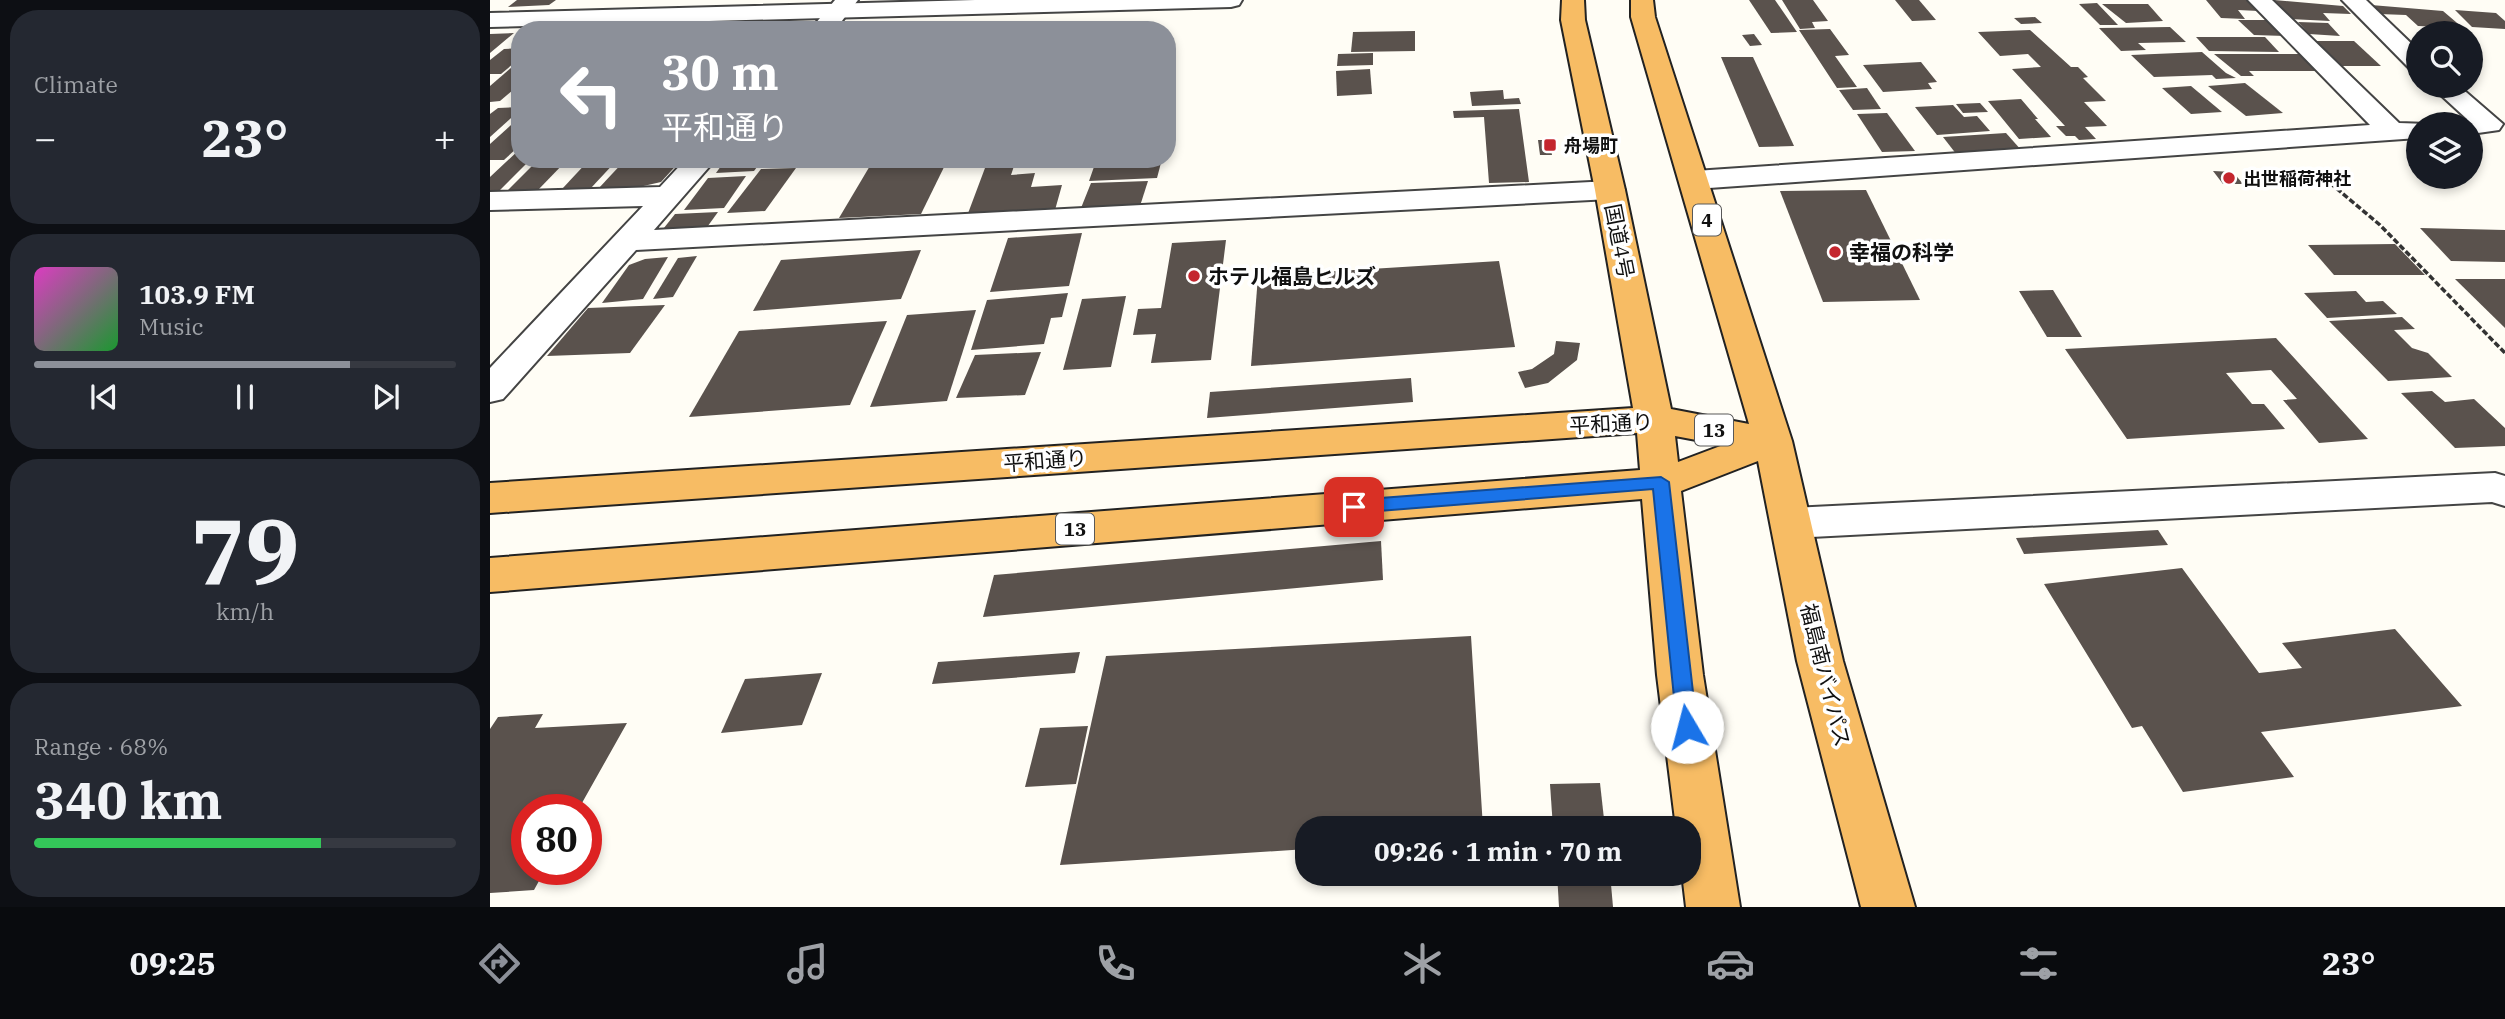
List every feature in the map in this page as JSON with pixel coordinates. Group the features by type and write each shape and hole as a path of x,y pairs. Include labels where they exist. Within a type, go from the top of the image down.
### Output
{"highway":[{"name":"国道4号","path":"1573,0 1573,20 1610,190 1654,419 1661,482"},
{"name":"4","path":"1642,0 1643,17 1773,441"},
{"name":"平和通り","path":"490,498 1654,419 1773,441"},
{"name":"13","path":"490,575 1661,482 1773,441"},
{"name":"福島南バイパス","path":"1773,441 1820,661 1888,907"},
{"path":"1661,482 1680,675 1713,907"}],"street":[{"path":"490,20 844,5 1231,0"},
{"path":"2259,0 2405,131"},
{"path":"2353,0 2406,51"},
{"path":"830,21 844,5"},
{"path":"2458,98 2475,112"},
{"path":"1695,180 2405,131"},
{"path":"490,390 694,168"},
{"path":"626,241 1610,190"},
{"path":"490,201 668,196"},
{"path":"1792,523 2313,495 2495,487 2505,491"}],"path":[{"path":"2278,140 2380,225 2505,354"}],"building":[{"path":"517,0 556,0 549,5 508,7"},
{"path":"1749,0 1775,0 1797,32 1771,33"},
{"path":"1782,0 1813,0 1828,21 1812,22 1815,28 1800,29"},
{"path":"1895,0 1919,0 1936,20 1912,21"},
{"path":"2206,0 2249,0 2259,11 2238,10 2245,19 2221,18"},
{"path":"2274,0 2343,6 2351,14 2323,13 2330,21 2290,19"},
{"path":"2097,3 2118,25 2100,25 2079,4"},
{"path":"2102,4 2148,4 2163,21 2126,23"},
{"path":"2371,5 2443,11 2455,21 2413,21 2406,15 2379,14"},
{"path":"2455,10 2496,13 2505,21 2505,29 2483,28 2483,21 2466,21"},
{"path":"2035,17 2042,23 2021,24 2014,18"},
{"path":"2238,20 2268,20 2285,36 2254,35"},
{"path":"2298,22 2328,23 2340,36 2309,34"},
{"path":"2170,27 2186,42 2138,43 2146,50 2121,51 2099,28"},
{"path":"1830,29 1849,55 1835,56 1857,87 1837,88 1799,30"},
{"path":"2030,30 2071,67 2078,67 2088,77 2083,78 2106,101 2084,102 2107,126 2085,127 2096,139 2079,140 2075,136 2066,136 2056,126 2065,126 2012,69 2041,67 2028,54 2000,56 1978,32"},
{"path":"1415,31 1415,51 1351,52 1353,32"},
{"path":"511,33 511,36 490,53 490,34"},
{"path":"1754,34 1762,45 1750,46 1742,35"},
{"path":"2196,37 2265,37 2279,52 2209,51"},
{"path":"2316,41 2354,41 2381,66 2342,66"},
{"path":"504,49 511,49 511,66 501,74 490,74 490,60"},
{"path":"2202,52 2226,73 2236,78 2216,79 2212,75 2154,77 2131,55"},
{"path":"1373,53 1373,65 1337,66 1338,54"},
{"path":"2214,54 2300,54 2320,71 2249,71 2254,76 2241,76"},
{"path":"1721,57 1753,57 1794,146 1759,147"},
{"path":"1921,62 1937,82 1928,83 1932,89 1883,92 1863,65"},
{"path":"511,68 511,92 500,101 490,102 490,86"},
{"path":"1370,69 1372,94 1337,96 1336,71"},
{"path":"2245,83 2283,113 2246,116 2208,86"},
{"path":"2191,86 2222,112 2191,114 2162,88"},
{"path":"1867,88 1881,109 1853,110 1839,90"},
{"path":"1503,90 1504,99 1519,98 1521,104 1472,106 1470,92"},
{"path":"2021,99 2051,137 2019,139 1988,101"},
{"path":"1980,103 1988,112 1963,113 1956,104"},
{"path":"1953,105 1964,117 1977,116 1990,131 1937,135 1915,107"},
{"path":"511,107 511,118 490,137 490,114 498,108"},
{"path":"1519,109 1529,182 1489,183 1484,117 1454,118 1453,111"},
{"path":"1887,113 1915,151 1882,152 1857,114"},
{"path":"511,125 511,153 504,160 490,160 490,144"},
{"path":"2006,133 2022,151 1957,155 1943,137"},
{"path":"1538,140 1549,140 1552,155 1540,155"},
{"path":"511,157 511,168 522,168 497,193 490,193 490,177"},
{"path":"530,168 559,168 537,191 506,192"},
{"path":"582,168 610,168 591,188 562,189"},
{"path":"618,168 674,168 661,182 639,187 598,189"},
{"path":"720,168 756,168 754,171 716,173"},
{"path":"796,168 765,211 727,213 761,169"},
{"path":"869,168 944,168 921,214 839,218"},
{"path":"985,168 1013,168 1011,175 1035,173 1031,187 1062,185 1055,210 967,216"},
{"path":"1094,168 1160,168 1157,178 1089,181"},
{"path":"2213,171 2233,172 2243,184 2223,184"},
{"path":"746,176 724,208 684,210 708,178"},
{"path":"1148,181 1140,206 1081,208 1091,183"},
{"path":"1866,190 1920,300 1823,302 1780,191"},
{"path":"718,212 705,230 660,233 675,214"},
{"path":"2420,228 2505,230 2505,262 2451,261"},
{"path":"1082,233 1069,286 990,292 1008,238"},
{"name":"ホテル福島ヒルズ","path":"1226,240 1211,360 1151,363 1156,334 1133,335 1138,309 1161,308 1172,243"},
{"path":"2395,244 2425,275 2334,275 2308,245"},
{"path":"921,250 901,299 753,311 781,260"},
{"path":"697,256 673,297 653,299 678,258"},
{"path":"668,257 643,299 602,303 629,265 645,259"},
{"path":"1499,261 1515,347 1251,366 1258,276"},
{"path":"2455,279 2505,279 2505,328"},
{"path":"2053,290 2082,337 2047,337 2019,291"},
{"path":"2356,291 2366,302 2383,301 2397,314 2327,318 2304,293"},
{"path":"1068,293 1062,317 1051,318 1044,344 971,350 987,300"},
{"path":"1126,296 1111,367 1063,370 1082,299"},
{"path":"665,305 630,353 547,356 588,308"},
{"path":"976,310 947,401 870,407 907,315"},
{"path":"2402,317 2415,329 2394,330 2412,348 2428,353 2452,377 2388,381 2329,321"},
{"path":"887,321 850,405 689,417 739,331"},
{"path":"2276,338 2368,439 2319,443 2283,400 2297,399 2271,370 2226,373 2252,404 2264,404 2285,429 2127,439 2065,349"},
{"path":"1556,341 1580,343 1577,360 1548,383 1525,388 1518,372 1532,369 1554,354"},
{"path":"1041,352 1025,395 956,398 975,355"},
{"path":"1411,378 1413,402 1207,418 1210,392"},
{"path":"2432,391 2445,402 2474,399 2505,428 2505,446 2455,448 2401,393"},
{"path":"2158,530 2168,545 2024,554 2016,538"},
{"path":"1381,541 1383,580 983,617 994,575"},
{"path":"2182,568 2259,673 2302,668 2282,643 2395,629 2462,706 2261,732 2294,777 2183,792 2142,726 2132,728 2044,584"},
{"path":"1471,636 1482,816 1295,816 1295,850 1060,865 1106,656"},
{"path":"1080,652 1075,673 932,684 938,662"},
{"path":"822,673 802,725 721,733 745,679"},
{"path":"543,714 535,728 627,723 587,794 511,794 511,885 537,885 534,890 490,893 490,729 498,717"},
{"path":"1088,726 1076,784 1025,787 1040,728"},
{"path":"1600,783 1604,816 1552,816 1550,784"},
{"path":"1558,886 1611,886 1613,907 1559,907"}],"place":[{"name":"舟場町","path":"1550,145"},
{"name":"出世稲荷神社","path":"2229,178"},
{"name":"幸福の科学","path":"1835,252"},
{"name":"ホテル福島ヒルズ","path":"1194,276"}],"route":[{"path":"1354,507 1661,482 1687,727"}]}
